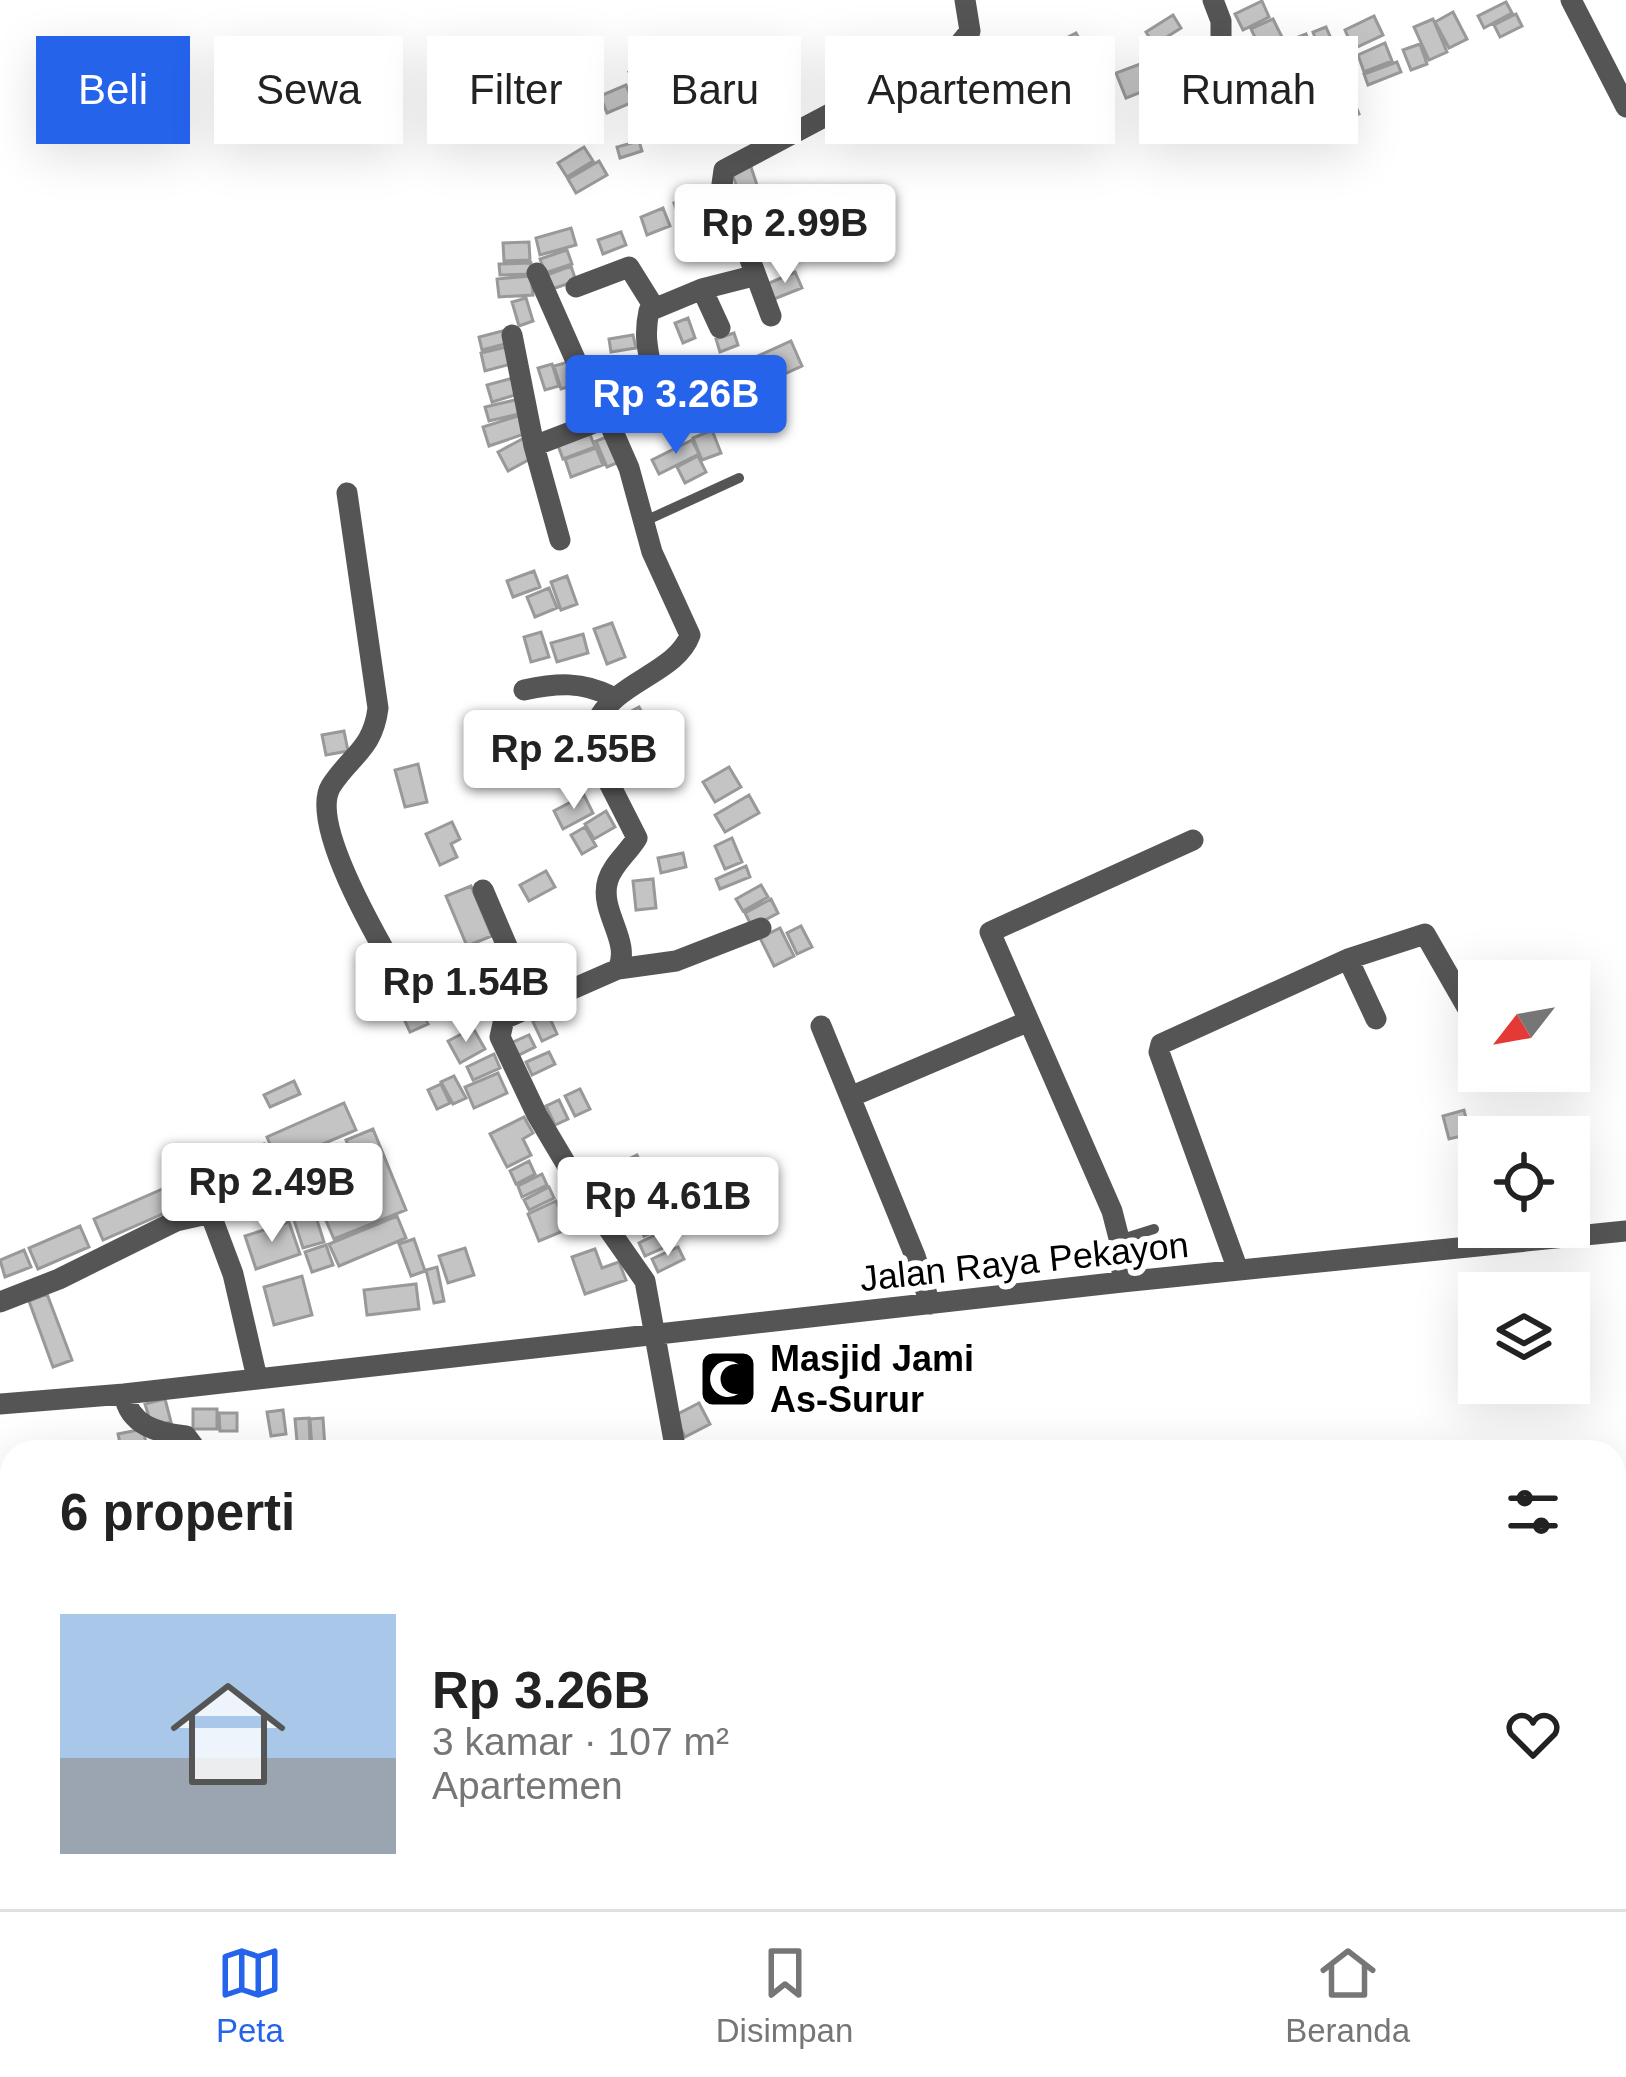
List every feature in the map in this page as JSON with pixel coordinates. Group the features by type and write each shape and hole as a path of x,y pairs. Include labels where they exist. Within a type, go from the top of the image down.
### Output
{"street":[{"path":"771,316 722,184 724,170 958,46 970,31 965,0"},
{"path":"1213,0 1221,36"},
{"path":"1571,0 1626,107"},
{"path":"576,287 629,267 654,307"},
{"path":"538,273 629,468 642,523 688,626 689,640 679,652 613,698 595,725 596,750 637,838 608,880 607,903 624,954 618,969"},
{"path":"533,446 607,418 639,397 652,376 647,324 654,307 753,275"},
{"path":"703,289 721,328"},
{"path":"512,335 533,446 560,540"},
{"path":"347,493 378,708 368,744 331,787 327,800 332,838 403,983 429,1001 443,1004 470,996 487,997 504,1019"},
{"path":"524,690 576,683 613,698"},
{"path":"1123,1282 1112,1211 990,932 1193,841"},
{"path":"483,890 533,1007"},
{"path":"504,1019 618,969 676,961 761,928"},
{"path":"1238,1270 1159,1052 1161,1044 1348,959 1425,934 1458,992"},
{"path":"1348,959 1376,1019"},
{"path":"504,1019 500,1037 537,1115 584,1194 645,1281 674,1440"},
{"path":"850,1097 1029,1021"},
{"path":"821,1026 930,1304"},
{"path":"0,1302 59,1279 176,1221 207,1214 229,1261 256,1378"},
{"name":"Jalan Raya Pekayon","path":"0,1404 124,1394 654,1331 1626,1232"},
{"path":"124,1394 126,1407 138,1421 189,1440"}],"lane":[{"path":"642,523 739,478"},
{"path":"1119,1240 1154,1229"}],"building":[{"path":"1262,1 1269,17 1243,30 1235,14"},
{"path":"1506,2 1512,13 1484,28 1478,16"},
{"path":"1453,12 1467,39 1449,48 1435,22"},
{"path":"1516,14 1522,26 1500,37 1494,25"},
{"path":"1173,15 1181,28 1168,36 1146,32"},
{"path":"1374,16 1383,35 1358,47 1358,36 1348,36 1345,30"},
{"path":"1273,19 1282,36 1254,36 1251,29"},
{"path":"1433,19 1447,52 1429,60 1414,27"},
{"path":"1326,27 1330,36 1314,36 1313,32"},
{"path":"1385,43 1392,61 1364,72 1358,55"},
{"path":"1420,44 1427,64 1411,70 1403,50"},
{"path":"1397,62 1401,72 1368,85 1364,74"},
{"path":"1139,64 1139,93 1126,98 1116,73"},
{"path":"626,85 628,104 607,113 604,94"},
{"path":"640,144 642,151 620,158 617,147"},
{"path":"584,147 593,161 567,177 558,163"},
{"path":"599,161 607,175 576,193 568,179"},
{"path":"750,164 759,191 741,198 731,171"},
{"path":"690,198 697,220 682,225 674,203"},
{"path":"663,208 670,226 647,235 641,217"},
{"path":"722,222 728,240 703,248 697,231"},
{"path":"571,228 576,245 540,255 536,238"},
{"path":"621,232 626,245 603,254 598,240"},
{"path":"529,242 530,260 504,261 503,243"},
{"path":"567,250 572,264 545,273 540,259"},
{"path":"531,263 531,274 500,275 499,264"},
{"path":"571,266 576,281 549,290 544,276"},
{"path":"795,272 802,288 774,299 767,284"},
{"path":"531,276 533,295 499,297 497,279"},
{"path":"526,298 533,321 519,326 512,302"},
{"path":"688,318 695,338 683,343 675,323"},
{"path":"506,330 509,343 482,350 479,337"},
{"path":"734,333 738,345 720,352 716,339"},
{"path":"633,335 636,348 611,352 609,339"},
{"path":"791,341 802,366 760,385 749,360"},
{"path":"506,347 511,364 485,371 481,353"},
{"path":"572,361 579,384 561,389 554,366"},
{"path":"552,364 559,386 545,390 538,368"},
{"path":"513,378 518,394 492,402 487,385"},
{"path":"587,388 594,407 575,414 568,395"},
{"path":"519,399 523,413 489,421 485,407"},
{"path":"700,405 706,424 690,428 685,409"},
{"path":"521,415 527,433 489,446 483,427"},
{"path":"587,427 595,447 563,459 556,440"},
{"path":"712,430 721,453 702,460 693,438"},
{"path":"612,435 622,461 607,467 596,441"},
{"path":"524,438 534,457 508,471 498,452"},
{"path":"692,440 699,454 659,474 652,460"},
{"path":"596,448 603,465 571,477 565,459"},
{"path":"698,456 706,472 685,483 677,467"},
{"path":"534,571 540,587 513,597 507,581"},
{"path":"567,576 577,604 561,610 551,582"},
{"path":"549,588 557,608 535,617 527,597"},
{"path":"612,623 625,657 607,664 594,629"},
{"path":"541,632 549,657 531,662 524,637"},
{"path":"583,634 588,653 557,662 551,643"},
{"path":"639,707 653,733 640,740 626,714"},
{"path":"344,731 348,751 326,755 322,735"},
{"path":"418,764 427,802 405,807 395,770"},
{"path":"729,767 741,787 715,802 703,782"},
{"path":"584,795 593,813 563,829 554,811"},
{"path":"749,795 759,813 725,832 715,815"},
{"path":"606,811 615,827 594,839 585,824"},
{"path":"452,822 460,839 451,844 457,857 440,865 426,834"},
{"path":"585,827 596,846 582,854 571,835"},
{"path":"732,838 742,862 725,869 715,846"},
{"path":"683,853 686,867 661,873 658,858"},
{"path":"746,866 750,877 720,889 716,879"},
{"path":"546,871 555,887 529,901 520,885"},
{"path":"653,879 656,908 636,910 633,881"},
{"path":"761,885 768,897 743,911 736,899"},
{"path":"471,886 492,936 467,946 446,896"},
{"path":"771,899 778,913 752,927 745,913"},
{"path":"801,926 812,947 797,954 787,933"},
{"path":"780,928 794,956 774,966 760,938"},
{"path":"509,972 514,984 488,995 483,983"},
{"path":"422,1011 428,1024 410,1032 404,1019"},
{"path":"548,1014 557,1034 542,1041 533,1022"},
{"path":"473,1028 485,1049 460,1063 448,1041"},
{"path":"529,1035 535,1047 517,1056 511,1043"},
{"path":"549,1052 555,1064 532,1075 526,1062"},
{"path":"494,1054 500,1068 473,1080 467,1067"},
{"path":"498,1073 507,1093 474,1108 465,1087"},
{"path":"454,1076 466,1098 453,1104 441,1082"},
{"path":"294,1081 300,1094 270,1107 264,1095"},
{"path":"441,1084 450,1103 437,1109 428,1090"},
{"path":"580,1089 590,1109 575,1116 565,1096"},
{"path":"559,1100 568,1119 555,1125 546,1106"},
{"path":"344,1103 356,1130 278,1163 267,1137"},
{"path":"1464,1110 1466,1116 1458,1116 1458,1137 1449,1139 1443,1116"},
{"path":"524,1117 533,1133 523,1139 531,1155 507,1167 490,1134"},
{"path":"373,1129 406,1210 334,1239 324,1216 370,1198 346,1140"},
{"path":"264,1144 274,1166 213,1193 204,1171"},
{"path":"637,1155 650,1184 627,1194 614,1166"},
{"path":"529,1161 535,1174 516,1184 510,1171"},
{"path":"542,1174 547,1185 522,1197 518,1186"},
{"path":"190,1177 199,1198 103,1240 94,1219"},
{"path":"549,1187 554,1198 529,1210 524,1200"},
{"path":"652,1188 669,1225 644,1236 627,1200"},
{"path":"556,1201 568,1229 539,1241 528,1214"},
{"path":"315,1214 324,1242 303,1248 294,1220"},
{"path":"397,1216 406,1238 339,1266 329,1244"},
{"path":"289,1222 300,1254 256,1269 245,1236"},
{"path":"80,1226 89,1247 38,1269 29,1248"},
{"path":"665,1230 672,1244 645,1256 639,1243"},
{"path":"414,1239 425,1271 411,1276 399,1244"},
{"path":"326,1245 333,1265 312,1272 305,1252"},
{"path":"678,1247 684,1259 658,1272 652,1259"},
{"path":"465,1248 474,1275 448,1283 439,1256"},
{"path":"595,1249 602,1268 619,1262 626,1280 585,1294 572,1257"},
{"path":"24,1250 31,1267 5,1277 0,1260"},
{"path":"437,1267 444,1301 434,1303 426,1270"},
{"path":"302,1276 312,1315 274,1325 264,1287"},
{"path":"416,1284 419,1309 367,1315 364,1290"},
{"path":"47,1294 72,1360 53,1367 29,1301"},
{"name":"Masjid Jami As-Surur","path":"744,1361 748,1394 713,1397 709,1364"},
{"path":"165,1399 171,1422 152,1427 145,1404"},
{"path":"699,1403 710,1424 685,1437 674,1416"},
{"path":"193,1409 217,1409 217,1429 193,1429"},
{"path":"283,1410 286,1434 271,1436 267,1412"},
{"path":"219,1413 237,1413 237,1431 220,1431"},
{"path":"309,1418 310,1440 297,1440 295,1419"},
{"path":"323,1418 324,1440 311,1440 310,1419"},
{"path":"143,1429 145,1440 119,1440 118,1434"}],"place":[{"name":"Masjid Jami As-Surur","path":"728,1379"}]}
